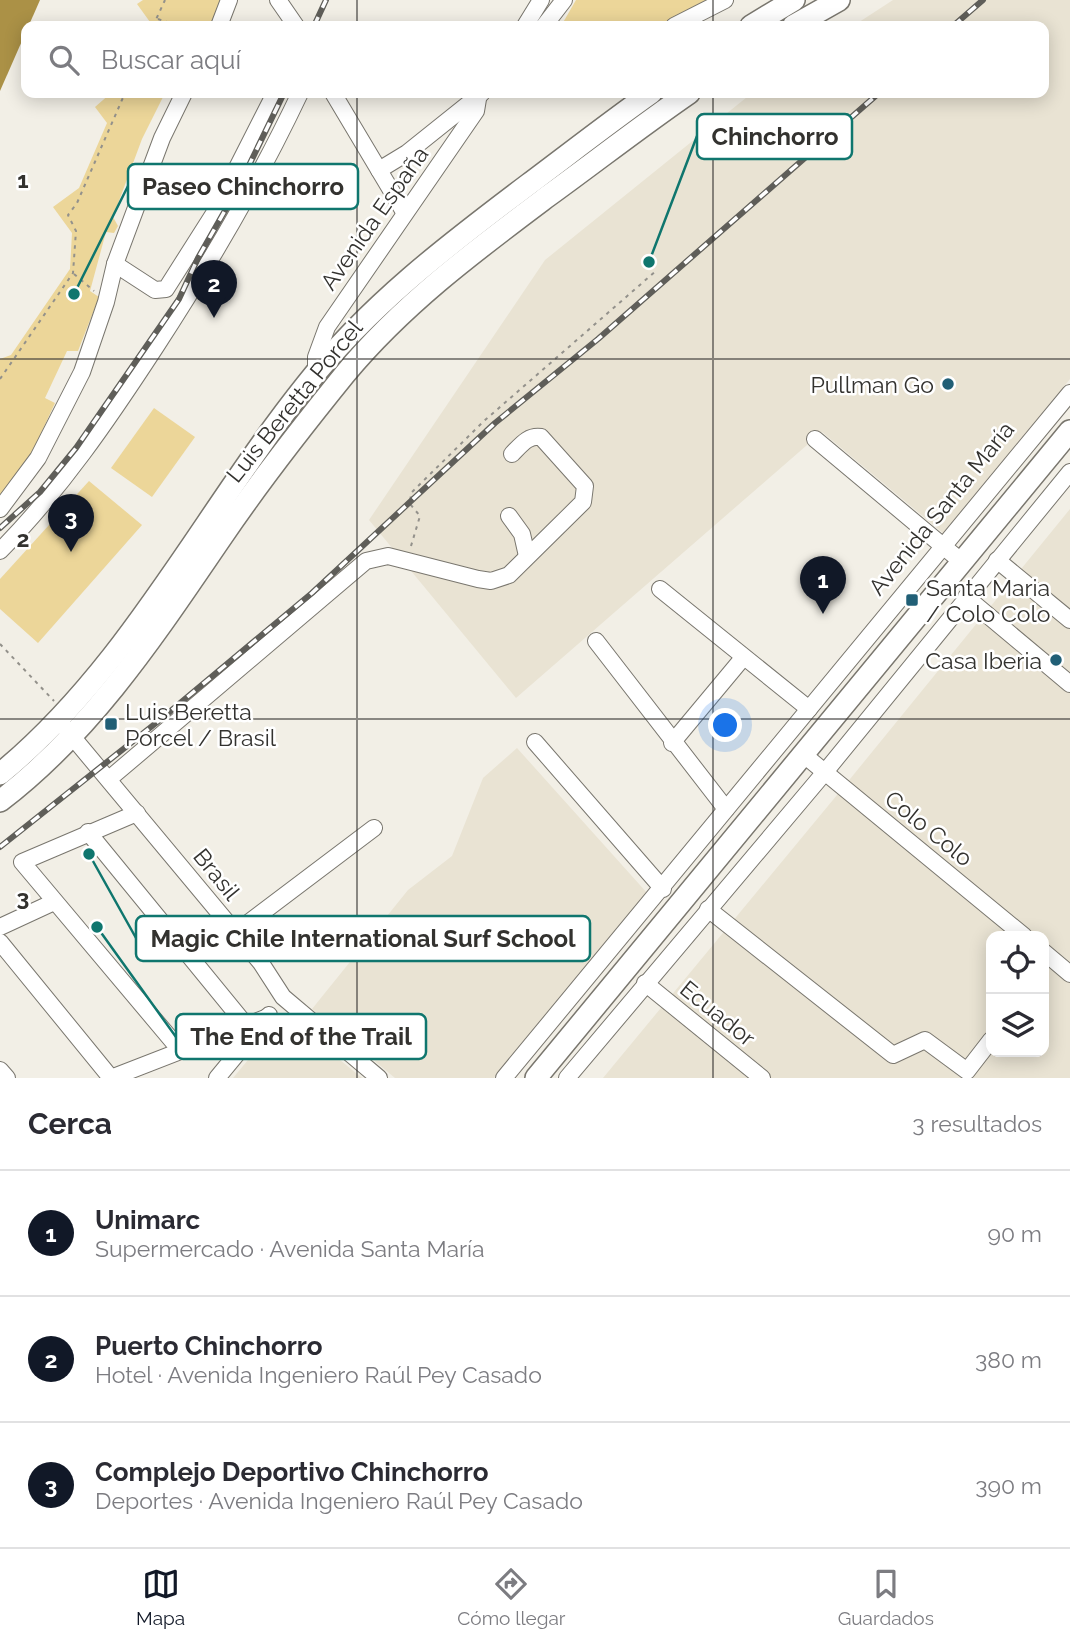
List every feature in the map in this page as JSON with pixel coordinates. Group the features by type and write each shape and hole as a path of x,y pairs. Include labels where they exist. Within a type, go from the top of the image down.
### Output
{"main road":[{"path":"759,21 794,0"},
{"path":"802,21 839,0"},
{"name":"Luis Beretta Porcel","path":"0,774 61,716 144,616 249,463 316,372 358,326 418,268 644,98"},
{"name":"Luis Beretta Porcel","path":"0,801 73,735 139,657 263,480 378,337 416,301 484,245 682,98"},
{"path":"536,1078 1070,431"}],"street":[{"path":"221,21 229,0"},
{"path":"278,0 293,21"},
{"path":"528,21 541,0"},
{"path":"548,21 564,0"},
{"path":"684,21 725,0"},
{"path":"0,509 38,457 82,372 116,264 162,138 182,98"},
{"path":"116,264 155,290 166,289 213,215 272,98"},
{"path":"0,551 58,489 96,439 232,227 297,98"},
{"path":"336,98 404,212"},
{"path":"379,170 407,153 474,98"},
{"name":"Avenida España","path":"316,372 316,357 327,327 404,212 477,111 479,98"},
{"name":"Avenida Santa María","path":"504,1078 1070,393"},
{"path":"109,779 366,561 388,556 491,580 509,575 583,502 585,486 541,437 534,436 527,440 512,454"},
{"path":"815,439 962,562"},
{"path":"568,1078 645,983 825,772 1070,472"},
{"path":"509,516 522,534 527,556"},
{"path":"997,560 1070,620"},
{"path":"660,589 743,659 809,709"},
{"path":"966,597 1070,684"},
{"path":"596,641 672,743 726,809"},
{"path":"672,743 743,659"},
{"name":"Brasil","path":"61,716 73,735 284,997 379,1078"},
{"path":"536,742 663,888"},
{"name":"Colo Colo","path":"804,755 1018,931"},
{"path":"137,813 22,862 180,1050"},
{"path":"235,933 374,828"},
{"path":"88,832 245,1024"},
{"path":"0,928 54,902"},
{"path":"708,909 893,1055 925,1040 967,1070 986,1046"},
{"path":"0,942 111,1078 268,1017"},
{"path":"1049,956 1070,974"},
{"name":"Ecuador","path":"645,983 762,1078"},
{"path":"217,1078 284,997"},
{"path":"0,1070 7,1078"}],"path":[{"path":"163,21 157,19 165,0"},
{"path":"0,379 73,273 76,231 68,215 77,202 123,98"},
{"path":"407,561 420,516 410,504 411,493 484,421 657,270"},
{"path":"73,273 106,302"},
{"path":"0,644 61,716"}],"shaded area":[{"path":"0,0 40,0 31,21 21,21 21,43 0,91"},
{"path":"143,0 221,0 214,21 149,21 137,4"},
{"path":"576,0 709,0 667,21 564,21"},
{"path":"893,0 1070,0 1070,379 943,533 822,432 516,698 369,520 545,260 746,98 1049,98 1049,21 861,21"},
{"path":"105,98 162,98 142,139 113,217 118,226 114,233 106,232 90,291 99,297 78,351 67,351 45,398 55,403 26,466 0,501 0,359 11,355 70,269 72,233 53,207 79,188 107,123 95,107"},
{"path":"154,408 195,437 152,497 111,468"},
{"path":"89,481 142,525 38,643 0,609 0,579"},
{"path":"1070,509 1070,1078 603,1078 837,795"},
{"path":"517,748 648,894 494,1078 395,1078 312,1009 408,890 452,856 483,778"},
{"path":"285,1015 362,1078 233,1078"}],"railway":[{"path":"316,21 326,0"},
{"path":"959,21 983,0"},
{"path":"0,528 40,492 76,448 179,299 282,98"},
{"path":"0,847 161,719 312,593 495,423 598,339 873,98"}],"place":[{"name":"Chinchorro","path":"649,262"},
{"name":"Paseo Chinchorro","path":"74,294"},
{"name":"Puerto Chinchorro","path":"214,318"},
{"name":"Pullman Go","path":"948,384"},
{"name":"Complejo Deportivo Chinchorro","path":"71,552"},
{"name":"Santa Maria / Colo Colo","path":"912,600"},
{"name":"Unimarc","path":"823,614"},
{"name":"Casa Iberia","path":"1056,660"},
{"name":"Luis Beretta Porcel / Brasil","path":"111,724"},
{"name":"Magic Chile International Surf School","path":"89,854"},
{"name":"The End of the Trail","path":"97,927"}]}
